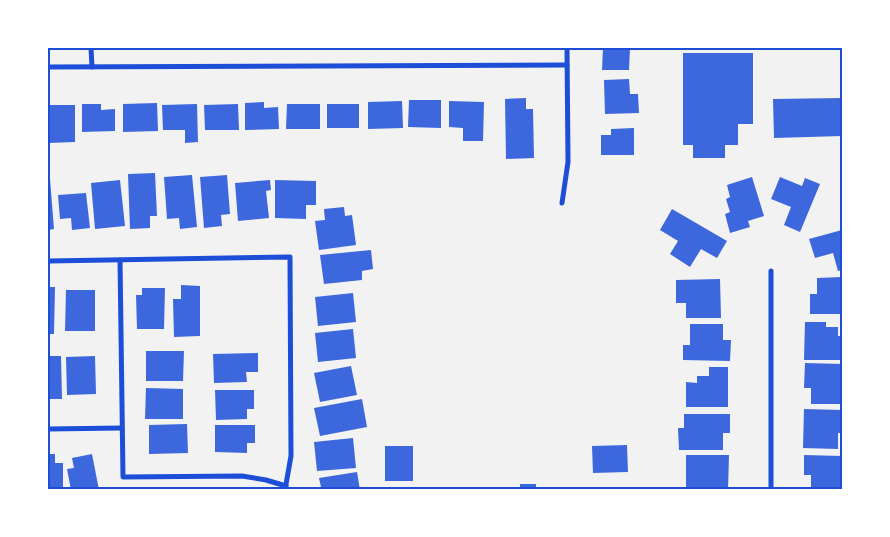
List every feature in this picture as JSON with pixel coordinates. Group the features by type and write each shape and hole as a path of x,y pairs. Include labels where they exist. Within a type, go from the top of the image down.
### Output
{"street":[{"path":"92,48 92,67"},
{"path":"562,203 568,162 567,48"},
{"path":"48,68 567,65"},
{"path":"48,261 290,257 291,456 285,488 266,480 242,476 123,477 120,260"},
{"path":"771,272 771,490"},
{"path":"48,429 122,428"}],"building":[{"path":"603,48 630,48 629,70 602,70"},
{"path":"683,53 753,53 753,124 738,124 738,145 725,145 725,158 693,158 693,145 683,145"},
{"path":"629,79 630,94 638,94 639,113 605,114 604,80"},
{"path":"526,98 526,109 533,109 534,158 506,159 505,99"},
{"path":"842,98 842,136 774,138 773,99"},
{"path":"409,100 441,100 441,128 408,127"},
{"path":"402,101 403,128 368,129 368,102"},
{"path":"449,101 484,102 483,141 463,141 463,128 449,127"},
{"path":"264,102 264,108 278,107 279,129 245,130 245,103"},
{"path":"157,103 158,131 123,132 123,104"},
{"path":"82,104 101,104 101,110 115,109 115,131 82,132"},
{"path":"197,104 198,142 185,143 185,130 163,130 162,105"},
{"path":"238,104 239,130 205,130 204,105"},
{"path":"287,104 320,104 320,129 286,129"},
{"path":"327,104 359,104 359,128 327,128"},
{"path":"48,105 75,105 75,142 48,143"},
{"path":"634,128 634,155 601,155 601,135 611,135 611,129"},
{"path":"155,173 157,216 150,216 150,228 130,229 128,174"},
{"path":"192,175 197,227 180,229 179,218 167,219 164,177"},
{"path":"227,175 230,214 221,215 222,226 204,228 200,177"},
{"path":"752,177 764,216 748,221 750,227 730,233 725,214 730,212 726,199 730,197 727,185"},
{"path":"780,177 802,186 805,178 820,184 800,232 784,225 791,207 771,199"},
{"path":"48,179 50,179 54,229 48,230"},
{"path":"120,180 125,226 95,229 91,183"},
{"path":"270,180 271,190 266,191 269,218 238,221 235,183"},
{"path":"275,180 316,181 316,205 306,205 306,219 275,218"},
{"path":"86,193 90,228 72,230 71,218 60,219 58,195"},
{"path":"344,207 345,216 352,215 356,245 319,250 315,221 325,220 324,209"},
{"path":"672,209 727,241 717,258 701,249 690,267 670,254 678,241 660,230"},
{"path":"842,230 842,270 838,271 833,253 815,258 809,239"},
{"path":"371,250 373,269 362,271 362,280 324,284 320,255"},
{"path":"842,277 842,314 810,314 810,294 817,294 817,278"},
{"path":"720,279 721,318 686,318 686,303 676,303 676,280"},
{"path":"181,285 200,286 200,336 174,337 173,299 181,299"},
{"path":"48,287 55,287 54,334 48,334"},
{"path":"142,288 165,288 164,329 137,329 136,295 142,295"},
{"path":"66,290 95,290 95,331 65,331"},
{"path":"353,293 356,322 318,326 315,297"},
{"path":"805,322 826,322 826,327 838,327 838,336 842,336 842,360 804,360"},
{"path":"690,324 723,324 723,340 731,340 730,361 683,360 683,345 690,345"},
{"path":"353,329 356,358 318,362 315,333"},
{"path":"146,351 184,351 183,381 146,381"},
{"path":"258,353 258,372 246,372 247,382 214,383 213,354"},
{"path":"48,356 61,356 62,399 48,399"},
{"path":"95,356 96,394 67,395 66,357"},
{"path":"805,363 842,364 842,404 811,404 811,388 804,388"},
{"path":"351,366 357,395 320,402 314,373"},
{"path":"709,367 728,367 728,407 686,407 686,382 697,383 697,376 709,376"},
{"path":"146,388 183,389 183,419 145,419"},
{"path":"215,390 254,390 254,409 247,409 247,419 216,420"},
{"path":"362,399 367,427 320,436 314,408"},
{"path":"804,409 842,410 842,433 838,433 838,449 803,448"},
{"path":"684,414 730,414 730,433 723,433 723,450 679,450 678,428 684,428"},
{"path":"187,424 188,453 149,454 149,425"},
{"path":"215,425 255,425 255,443 247,443 247,453 215,452"},
{"path":"353,438 356,468 317,471 314,442"},
{"path":"627,445 628,472 593,473 592,446"},
{"path":"385,446 413,446 413,481 385,481"},
{"path":"48,454 55,454 55,463 63,463 63,490 48,490"},
{"path":"92,454 99,490 71,490 67,469 74,468 72,458"},
{"path":"686,455 729,455 728,490 686,490"},
{"path":"804,455 842,456 842,490 811,490 811,475 804,475"},
{"path":"357,472 360,490 314,490 321,487 319,478"},
{"path":"520,484 536,484 536,490 520,490"}]}
